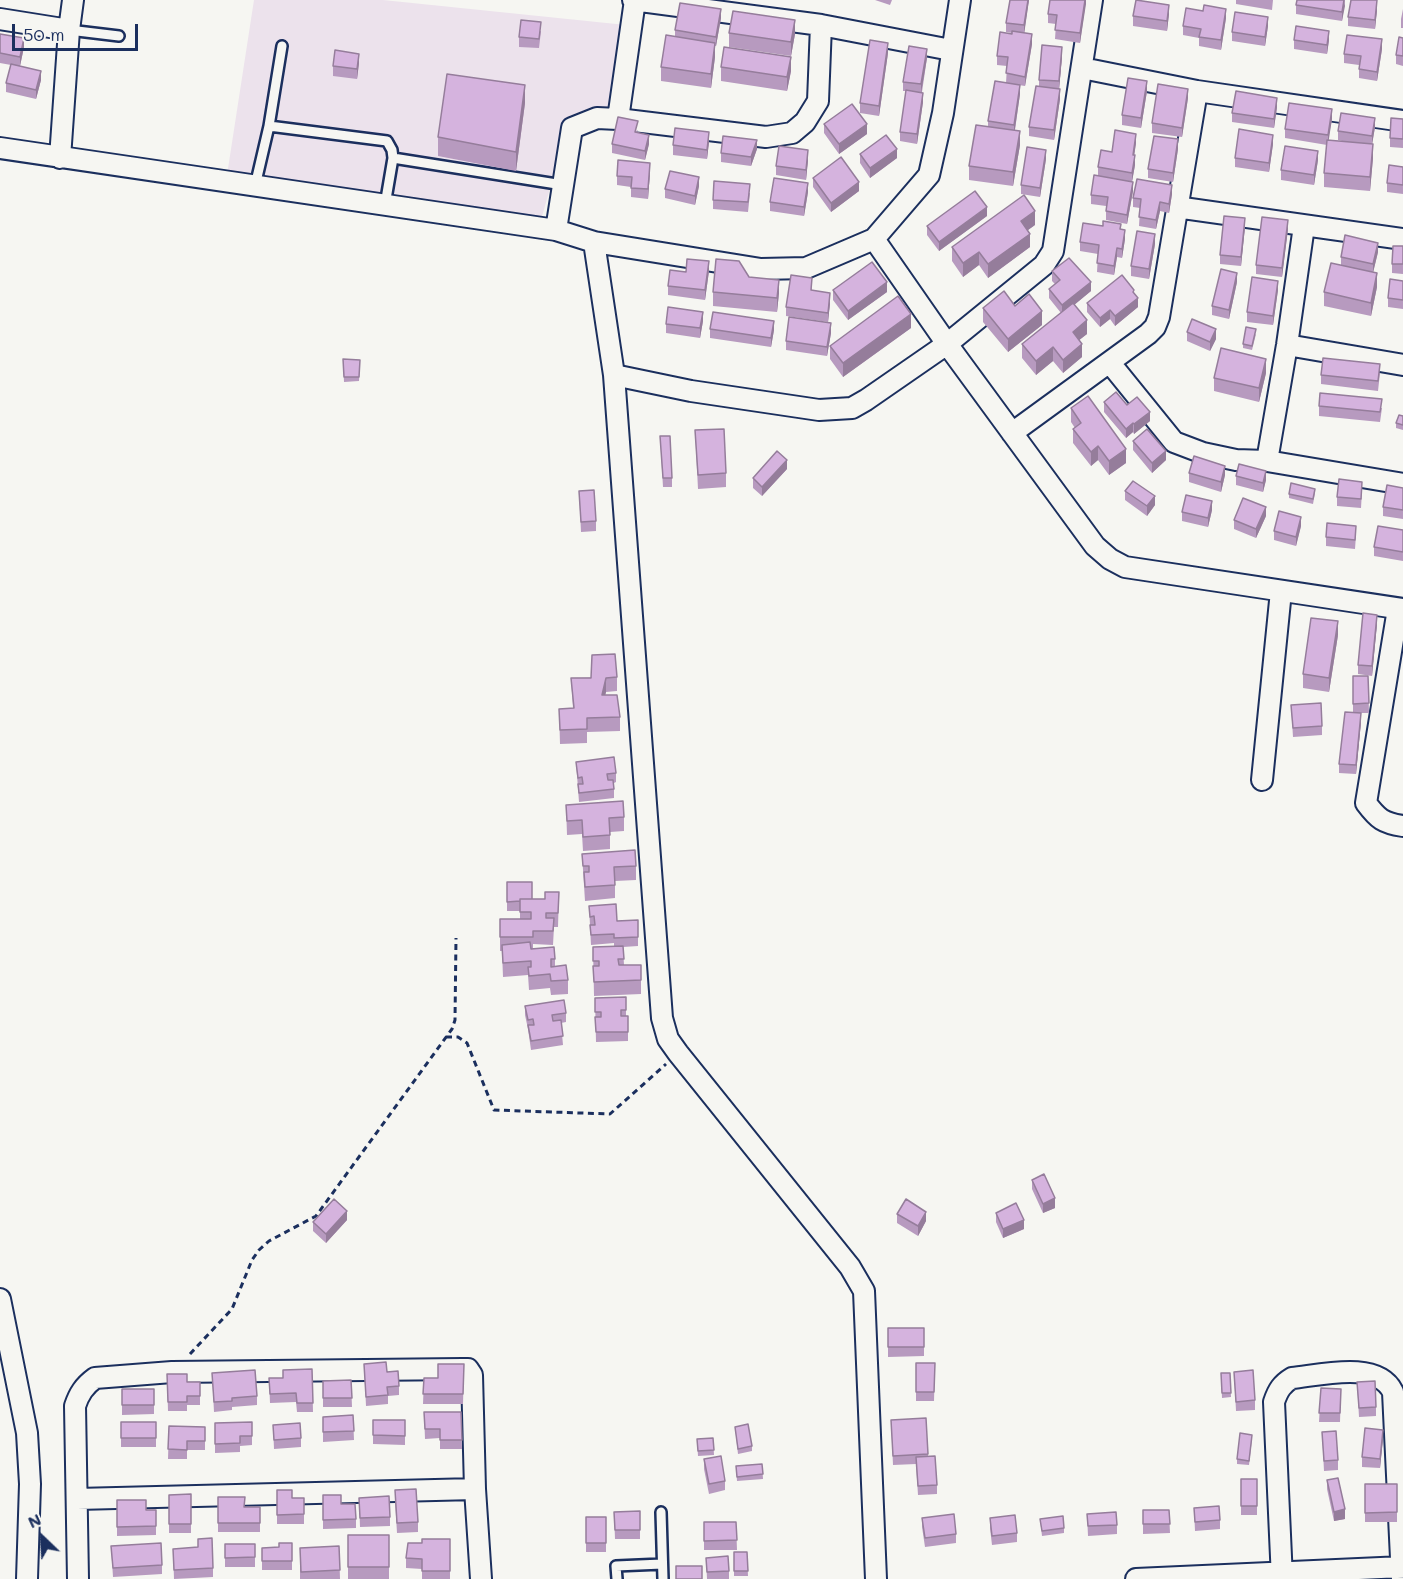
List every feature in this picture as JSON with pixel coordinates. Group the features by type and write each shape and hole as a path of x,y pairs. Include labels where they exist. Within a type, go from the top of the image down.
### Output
{"street":[{"path":"60,158 73,0"},
{"path":"618,119 634,0 820,25 951,50"},
{"path":"0,148 556,230 594,242 761,269 806,268 874,239 929,175 944,113 951,50 960,0"},
{"path":"614,375 773,405 838,410 852,408 866,400 946,344 1044,266 1053,251 1092,0"},
{"path":"0,19 69,30"},
{"path":"556,230 572,128 597,118 766,137 792,133 805,122 818,101 820,25"},
{"path":"1082,68 1197,90 1403,121"},
{"path":"1012,432 1110,363 1155,327 1159,317 1197,90"},
{"path":"1176,207 1403,239"},
{"path":"1267,461 1304,226"},
{"path":"874,239 946,344 1095,546 1110,559 1125,567 1400,609 1366,803 1376,815 1388,823 1403,826"},
{"path":"594,242 614,375 662,1018 668,1039 678,1053 850,1267 864,1291 876,1579"},
{"path":"1287,345 1403,365"},
{"path":"1110,363 1174,442 1203,453 1236,460 1267,461 1403,484"},
{"path":"1262,780 1281,591"},
{"path":"0,1299 27,1433 30,1496 27,1579"},
{"path":"78,1579 75,1406 78,1395 95,1378 172,1372 468,1369 472,1375 475,1489 481,1579"},
{"path":"1136,1579 1282,1576 1402,1571 1393,1392 1389,1384 1380,1376 1367,1372 1292,1378 1278,1391 1274,1402 1282,1576"},
{"path":"77,1499 475,1489"}],"lane":[{"path":"69,30 119,36"},
{"path":"255,186 269,126 282,46"},
{"path":"269,126 387,141 393,158 385,206"},
{"path":"393,158 563,185"},
{"path":"661,1512 663,1579"},
{"path":"617,1579 616,1566 662,1564"}],"path":[{"path":"172,1372 232,1310 252,1260 259,1250 269,1241 316,1216 446,1037 455,1020 456,938"},
{"path":"446,1037 458,1037 467,1043 494,1110 610,1114 678,1053"}],"shaded area":[{"path":"254,0 383,0 626,25 616,115 568,125 541,220 227,175"}],"building":[{"path":"1010,0 1028,0 1024,25 1006,23"},
{"path":"1050,0 1085,0 1080,33 1055,30 1057,15 1048,14"},
{"path":"1136,0 1169,5 1167,21 1133,16"},
{"path":"1297,0 1344,0 1342,12 1296,5"},
{"path":"1351,0 1377,0 1375,20 1348,17"},
{"path":"680,3 721,9 716,37 675,30"},
{"path":"1204,5 1226,9 1221,40 1199,37 1201,29 1183,26 1186,8 1203,11"},
{"path":"733,11 795,20 791,42 729,33"},
{"path":"1235,12 1268,17 1265,37 1232,32"},
{"path":"521,20 541,22 539,39 519,37"},
{"path":"1296,26 1329,31 1327,45 1294,40"},
{"path":"1012,31 1032,34 1025,77 1006,73 1008,57 997,56 1000,32 1012,34"},
{"path":"0,34 24,38 20,57 0,53"},
{"path":"666,35 715,43 711,74 661,67"},
{"path":"1347,35 1382,39 1377,72 1359,69 1361,56 1344,54"},
{"path":"1399,37 1403,38 1403,56 1396,55"},
{"path":"870,40 888,43 879,106 860,103"},
{"path":"1042,45 1062,47 1059,81 1039,80"},
{"path":"909,46 927,49 921,84 903,82"},
{"path":"724,47 791,57 787,77 721,67"},
{"path":"335,50 359,54 357,69 333,66"},
{"path":"11,64 41,71 36,90 6,83"},
{"path":"447,74 525,85 516,152 438,137"},
{"path":"1128,78 1147,81 1141,118 1122,115"},
{"path":"995,81 1020,85 1014,125 988,121"},
{"path":"1158,84 1188,89 1182,128 1152,123"},
{"path":"1036,86 1060,89 1054,130 1029,127"},
{"path":"906,90 923,93 917,134 900,132"},
{"path":"1236,91 1277,98 1274,119 1232,113"},
{"path":"1289,103 1332,109 1328,135 1285,129"},
{"path":"852,104 867,124 839,144 824,124"},
{"path":"1341,113 1375,118 1372,136 1338,131"},
{"path":"618,117 638,121 635,132 649,135 645,151 612,144"},
{"path":"1391,118 1403,119 1403,139 1390,138"},
{"path":"976,125 1020,131 1013,172 969,166"},
{"path":"675,128 709,132 707,150 673,145"},
{"path":"1239,129 1273,135 1269,163 1235,158"},
{"path":"1115,130 1136,134 1132,173 1098,167 1101,150 1112,152"},
{"path":"886,135 897,149 870,168 860,154"},
{"path":"723,136 757,140 751,157 721,153"},
{"path":"1154,136 1178,139 1173,173 1148,169"},
{"path":"1327,140 1373,144 1370,177 1324,173"},
{"path":"779,146 808,150 806,170 776,166"},
{"path":"1285,146 1318,151 1314,175 1281,170"},
{"path":"1027,147 1046,150 1040,188 1021,185"},
{"path":"841,157 859,182 831,203 813,178"},
{"path":"618,160 650,163 648,189 631,188 632,177 617,176"},
{"path":"1389,165 1403,167 1403,185 1387,183"},
{"path":"670,171 699,177 695,196 665,189"},
{"path":"1094,175 1133,182 1127,215 1106,211 1108,197 1091,195"},
{"path":"774,178 808,183 804,207 770,202"},
{"path":"1137,179 1172,185 1169,204 1160,202 1156,220 1139,217 1141,199 1133,198"},
{"path":"714,181 750,184 748,202 713,200"},
{"path":"975,191 987,207 939,242 927,226"},
{"path":"1024,195 1035,211 1021,221 1030,234 988,264 979,252 963,263 952,247"},
{"path":"1224,216 1245,218 1241,257 1220,255"},
{"path":"1262,217 1288,220 1282,268 1256,265"},
{"path":"1103,221 1121,224 1120,229 1125,230 1122,249 1117,248 1114,266 1097,263 1099,245 1080,242 1083,223 1103,226"},
{"path":"1137,231 1155,234 1149,269 1131,266"},
{"path":"1345,235 1378,243 1373,264 1341,257"},
{"path":"1393,246 1403,246 1403,264 1392,264"},
{"path":"1069,258 1091,282 1062,305 1049,289 1060,280 1052,271"},
{"path":"687,259 709,261 705,290 668,286 670,270 686,272"},
{"path":"716,259 739,261 749,277 779,280 777,298 713,292"},
{"path":"872,262 887,282 848,311 833,290"},
{"path":"1331,263 1377,273 1371,303 1324,292"},
{"path":"1221,269 1237,273 1229,310 1212,306"},
{"path":"791,275 812,278 811,290 830,293 828,313 786,307"},
{"path":"1122,275 1138,298 1115,316 1110,310 1100,318 1087,303"},
{"path":"1252,277 1278,281 1273,316 1247,312"},
{"path":"1390,279 1403,281 1403,300 1388,298"},
{"path":"1004,291 1015,306 1029,294 1042,311 1008,339 983,308"},
{"path":"898,296 911,314 843,363 830,346"},
{"path":"1073,303 1087,320 1073,332 1082,344 1063,360 1053,347 1036,361 1022,344"},
{"path":"668,307 703,312 700,328 666,324"},
{"path":"713,312 774,321 771,338 710,329"},
{"path":"789,317 831,323 827,347 786,341"},
{"path":"1192,319 1216,329 1210,342 1187,332"},
{"path":"1246,327 1256,329 1252,346 1243,344"},
{"path":"1221,348 1266,359 1259,388 1214,378"},
{"path":"1323,358 1380,364 1378,381 1321,375"},
{"path":"343,359 360,360 359,377 344,377"},
{"path":"1116,392 1127,405 1137,397 1150,412 1126,429 1104,402"},
{"path":"1320,393 1382,399 1380,412 1319,406"},
{"path":"1088,396 1126,449 1109,461 1098,446 1091,452 1073,429 1081,423 1071,408"},
{"path":"1399,415 1403,416 1403,425 1396,423"},
{"path":"724,429 726,473 698,475 695,430"},
{"path":"1147,429 1166,451 1152,463 1133,441"},
{"path":"660,436 670,436 672,478 663,478"},
{"path":"777,451 787,460 762,487 753,478"},
{"path":"1194,456 1225,466 1221,482 1189,473"},
{"path":"1239,464 1266,471 1263,483 1236,476"},
{"path":"1339,479 1362,482 1361,499 1337,497"},
{"path":"1133,481 1155,496 1147,506 1125,491"},
{"path":"1291,483 1315,489 1313,499 1289,494"},
{"path":"1387,485 1403,488 1403,510 1383,507"},
{"path":"594,490 596,521 581,522 579,491"},
{"path":"1186,495 1212,501 1208,518 1182,512"},
{"path":"1243,498 1266,507 1256,529 1234,520"},
{"path":"1279,511 1301,517 1296,537 1274,531"},
{"path":"1327,523 1356,526 1355,540 1326,537"},
{"path":"1378,526 1403,530 1403,552 1374,547"},
{"path":"1363,613 1377,615 1372,666 1358,665"},
{"path":"1311,618 1338,621 1329,678 1303,674"},
{"path":"615,654 617,677 606,678 602,695 617,695 620,717 587,718 587,729 560,730 559,709 574,708 571,678 591,678 592,655"},
{"path":"1353,676 1368,676 1369,703 1353,704"},
{"path":"1321,703 1322,726 1293,728 1291,705"},
{"path":"1345,712 1361,713 1356,765 1339,764"},
{"path":"614,757 616,773 607,774 608,780 613,780 614,789 579,793 578,784 583,784 582,777 578,778 576,762"},
{"path":"623,801 624,817 609,818 610,835 583,837 582,820 567,821 566,805"},
{"path":"635,850 636,866 614,867 615,885 585,887 584,872 589,872 589,866 583,866 582,854"},
{"path":"507,882 532,882 532,899 507,902"},
{"path":"545,892 559,892 558,913 546,913 546,918 554,918 553,931 533,931 533,937 500,937 500,919 531,919 531,912 520,912 520,899 545,899"},
{"path":"616,904 617,921 638,920 638,937 614,938 614,934 591,935 590,925 595,925 594,916 590,917 589,906"},
{"path":"530,942 531,949 554,947 555,959 551,959 551,967 566,965 568,980 551,981 550,974 529,976 528,967 531,967 531,961 503,963 502,945"},
{"path":"623,946 624,959 618,959 619,965 641,965 641,980 594,982 593,966 599,966 599,961 593,961 593,947"},
{"path":"626,997 626,1010 621,1010 621,1016 628,1016 628,1032 596,1032 595,1017 601,1017 601,1012 595,1012 595,998"},
{"path":"564,1000 566,1013 552,1015 553,1021 561,1020 563,1036 531,1041 528,1025 534,1025 533,1019 528,1020 525,1006"},
{"path":"1044,1174 1055,1198 1043,1204 1032,1180"},
{"path":"334,1199 347,1211 326,1234 313,1222"},
{"path":"906,1199 926,1212 918,1226 897,1214"},
{"path":"1016,1203 1024,1220 1003,1229 996,1213"},
{"path":"888,1328 924,1328 924,1347 888,1347"},
{"path":"386,1362 387,1372 398,1371 399,1386 387,1387 388,1395 366,1397 364,1364"},
{"path":"916,1363 935,1363 934,1392 916,1392"},
{"path":"438,1364 464,1364 463,1394 423,1394 424,1378 438,1378"},
{"path":"312,1369 313,1403 297,1403 296,1393 270,1394 269,1378 283,1378 283,1370"},
{"path":"255,1370 257,1396 214,1402 212,1373"},
{"path":"1253,1370 1255,1400 1236,1402 1234,1372"},
{"path":"1221,1373 1230,1373 1231,1393 1222,1393"},
{"path":"167,1374 187,1374 187,1382 200,1382 200,1396 187,1396 187,1402 168,1402"},
{"path":"351,1380 352,1398 323,1398 323,1381"},
{"path":"1375,1381 1376,1407 1359,1408 1357,1382"},
{"path":"1321,1388 1341,1389 1340,1413 1319,1413"},
{"path":"122,1389 154,1389 154,1405 122,1405"},
{"path":"424,1412 461,1412 462,1440 440,1440 440,1429 425,1429"},
{"path":"353,1415 354,1431 323,1432 323,1417"},
{"path":"926,1418 928,1454 893,1456 891,1420"},
{"path":"373,1420 405,1420 405,1436 373,1435"},
{"path":"121,1422 156,1422 156,1438 121,1438"},
{"path":"252,1422 252,1436 240,1436 240,1443 215,1444 215,1423"},
{"path":"300,1423 301,1438 274,1440 273,1425"},
{"path":"748,1424 752,1446 738,1449 735,1427"},
{"path":"169,1426 205,1427 205,1441 187,1441 187,1450 168,1449"},
{"path":"1365,1428 1383,1430 1380,1459 1362,1457"},
{"path":"1336,1431 1338,1460 1324,1461 1322,1432"},
{"path":"1240,1433 1252,1435 1249,1461 1237,1459"},
{"path":"713,1438 714,1450 698,1451 697,1439"},
{"path":"721,1456 725,1481 709,1484 704,1459"},
{"path":"935,1456 937,1485 918,1486 916,1457"},
{"path":"762,1464 763,1474 737,1477 736,1466"},
{"path":"1338,1478 1345,1509 1334,1512 1327,1480"},
{"path":"1241,1479 1257,1479 1257,1506 1241,1506"},
{"path":"1365,1484 1397,1484 1397,1512 1365,1513"},
{"path":"416,1489 418,1522 397,1523 395,1490"},
{"path":"277,1490 292,1490 292,1498 304,1498 304,1514 277,1515"},
{"path":"191,1494 191,1524 169,1524 169,1495"},
{"path":"323,1495 341,1495 341,1504 355,1504 356,1519 323,1520"},
{"path":"389,1496 390,1517 360,1518 359,1498"},
{"path":"218,1497 245,1497 244,1507 260,1507 260,1523 218,1523"},
{"path":"117,1500 146,1500 146,1510 156,1510 156,1526 117,1527"},
{"path":"1219,1506 1220,1520 1195,1522 1194,1508"},
{"path":"1143,1510 1169,1510 1170,1524 1143,1524"},
{"path":"640,1511 640,1530 615,1530 614,1512"},
{"path":"1116,1512 1117,1525 1088,1526 1087,1514"},
{"path":"954,1514 956,1534 925,1538 922,1518"},
{"path":"1015,1515 1017,1533 992,1536 990,1518"},
{"path":"1063,1516 1064,1528 1042,1531 1040,1519"},
{"path":"586,1517 606,1517 606,1543 586,1543"},
{"path":"704,1522 736,1522 737,1540 704,1541"},
{"path":"348,1535 389,1535 389,1567 348,1567"},
{"path":"212,1538 213,1568 174,1570 173,1549 198,1547 198,1539"},
{"path":"422,1539 450,1539 450,1571 422,1571 422,1559 406,1558 408,1543 422,1543"},
{"path":"161,1543 162,1565 113,1568 111,1546"},
{"path":"279,1543 292,1543 292,1561 262,1561 262,1548 279,1547"},
{"path":"225,1544 255,1544 255,1557 225,1558"},
{"path":"339,1546 340,1570 301,1572 300,1548"},
{"path":"734,1552 747,1552 748,1571 734,1571"},
{"path":"728,1556 729,1571 707,1572 706,1558"},
{"path":"676,1566 702,1566 702,1579 676,1579"}]}
